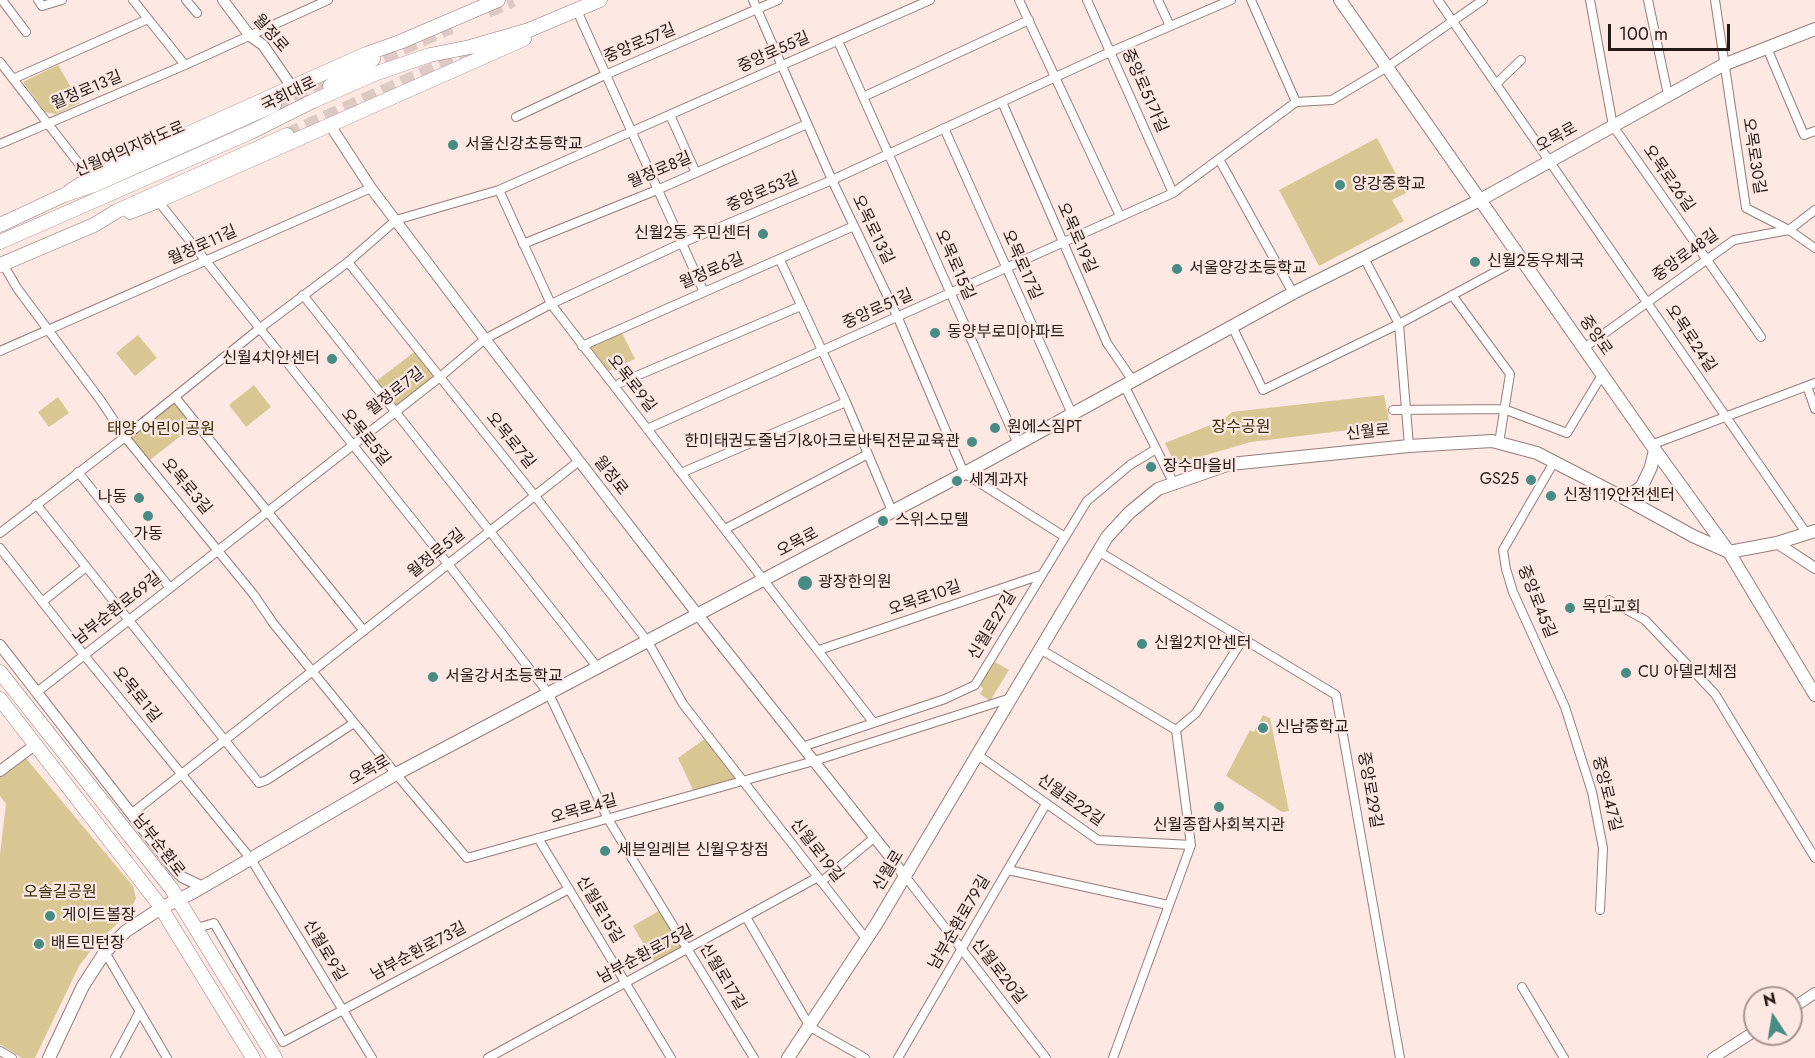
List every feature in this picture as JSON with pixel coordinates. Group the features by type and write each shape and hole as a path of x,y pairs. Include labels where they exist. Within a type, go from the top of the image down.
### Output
{"main road":[{"path":"64,195 90,178 292,87 498,0"},
{"name":"국회대로","path":"0,242 251,132 377,73 430,56 529,30 600,0"},
{"path":"2,264 158,201 611,0"},
{"name":"중앙로","path":"1340,0 1653,448 1729,552 1815,695"},
{"name":"오목로","path":"49,1058 83,986 105,952 126,930 161,908 203,887 396,774 964,473 1293,293 1480,200 1723,65 1815,29"},
{"name":"국회대로","path":"0,236 258,124 326,89 400,42"},
{"name":"신월여의지하도로","path":"0,225 64,195 94,185 274,105"},
{"path":"94,225 117,211 287,135"},
{"name":"신월로","path":"788,1058 867,940 1107,537 1129,513 1158,489 1230,464 1409,446 1492,441 1537,453 1693,536 1729,552"},
{"path":"1622,497 1642,486 1651,467 1653,448"},
{"path":"1729,552 1777,543 1811,532"},
{"name":"남부순환로","path":"0,672 171,888 274,1053"},
{"name":"남부순환로","path":"3,703 161,908 250,1057"}],"street":[{"path":"2,0 26,32"},
{"path":"38,0 42,6 62,0"},
{"path":"133,0 185,65"},
{"path":"186,0 197,13"},
{"name":"월정로","path":"223,0 250,36 263,45 292,87"},
{"name":"월정로13길","path":"0,144 185,65 328,0"},
{"name":"오목로13길","path":"753,0 832,180 898,318 964,473"},
{"name":"중앙로57길","path":"516,117 605,75 778,0"},
{"path":"1019,0 1120,216"},
{"name":"중앙로51가길","path":"1087,0 1173,193"},
{"path":"1158,0 1170,26"},
{"name":"중앙로53길","path":"485,339 551,304 682,243 832,180 1110,52 1231,0"},
{"path":"1251,0 1296,102 1332,100 1387,67 1483,0"},
{"name":"오목로24길","path":"1438,0 1725,417 1811,532"},
{"path":"1590,0 1613,126"},
{"path":"1648,0 1668,96"},
{"path":"1714,0 1723,65"},
{"name":"중앙로55길","path":"396,220 499,190 925,1"},
{"path":"579,15 704,292"},
{"path":"13,79 148,19"},
{"path":"863,97 1029,21"},
{"name":"오목로15길","path":"838,41 1018,444"},
{"path":"1767,48 1804,135 1815,131"},
{"path":"1496,84 1521,60"},
{"path":"0,62 90,178"},
{"name":"오목로30길","path":"1723,65 1746,208 1790,230 1815,248"},
{"name":"오목로19길","path":"1002,102 1107,343 1129,383"},
{"name":"중앙로51길","path":"647,429 1173,193 1296,102"},
{"path":"670,115 696,173"},
{"name":"월정로8길","path":"523,244 696,173 807,124"},
{"name":"월정로","path":"330,125 371,188 485,339 698,615 905,876"},
{"name":"오목로26길","path":"1613,126 1761,338"},
{"name":"오목로17길","path":"944,128 1072,414"},
{"path":"1219,159 1293,293"},
{"name":"월정로11길","path":"48,331 371,188"},
{"name":"오목로9길","path":"499,190 551,304 765,579"},
{"name":"오목로5길","path":"158,201 549,694"},
{"name":"중앙로48길","path":"1584,348 1734,240 1790,230 1815,210"},
{"path":"0,533 125,437 259,328 348,262 396,220"},
{"name":"월정로6길","path":"582,346 854,226"},
{"path":"1364,258 1399,324 1409,446"},
{"path":"1232,326 1263,390 1399,324 1521,258"},
{"path":"780,260 846,402 892,511"},
{"name":"오목로7길","path":"348,262 648,642"},
{"name":"오목로3길","path":"2,264 125,437 396,774"},
{"path":"303,295 598,668"},
{"path":"1452,295 1510,374 1498,443"},
{"path":"620,383 801,306"},
{"path":"0,351 48,331"},
{"name":"월정로7길","path":"218,550 440,377 485,339"},
{"path":"1393,410 1406,408 1504,409 1567,433 1602,375"},
{"path":"1129,383 1156,449 1174,484"},
{"path":"1653,448 1725,417 1811,385 1815,409"},
{"path":"175,397 364,632"},
{"path":"681,473 846,402"},
{"name":"신월로27길","path":"802,747 945,699 975,685 1087,501 1130,465 1156,449"},
{"path":"725,529 868,454"},
{"name":"월정로5길","path":"131,814 579,461"},
{"name":"중앙로45길","path":"1554,462 1503,550 1513,592 1558,690"},
{"path":"78,472 170,588"},
{"path":"964,473 1065,537"},
{"path":"36,504 259,783 354,723"},
{"path":"1777,543 1815,568"},
{"name":"오목로1길","path":"0,548 84,655 251,859"},
{"name":"남부순환로69길","path":"37,692 218,550"},
{"name":"중앙로29길","path":"1098,551 1336,695 1401,1058"},
{"path":"42,602 86,567"},
{"name":"오목로10길","path":"819,650 1041,576"},
{"path":"765,579 873,722"},
{"path":"1609,600 1645,620 1715,694 1815,858"},
{"path":"1176,730 1196,713 1243,639"},
{"path":"648,642 683,704 743,781"},
{"name":"남부순환로","path":"0,645 175,870 203,887"},
{"path":"1040,649 1176,730"},
{"name":"중앙로47길","path":"1558,690 1592,792 1603,849 1600,909"},
{"name":"신월로17길","path":"549,694 608,819 754,1058"},
{"path":"814,762 1011,698"},
{"path":"1113,1058 1191,845 1176,730"},
{"path":"0,771 36,744"},
{"name":"신월로22길","path":"978,755 1098,840 1191,845"},
{"name":"오목로4길","path":"396,774 466,858 814,762"},
{"name":"신월로19길","path":"743,781 867,940"},
{"name":"남부순환로79길","path":"898,1058 1047,804"},
{"path":"819,879 875,837"},
{"name":"신월로15길","path":"538,838 671,1058"},
{"name":"신월로9길","path":"251,859 372,1058"},
{"path":"1008,870 1168,905"},
{"name":"신월로20길","path":"905,876 1046,1058"},
{"name":"남부순환로75길","path":"488,1058 819,879"},
{"name":"남부순환로73길","path":"197,928 214,923 283,1042 569,889"},
{"path":"746,917 810,1027 865,1058"},
{"path":"105,952 164,1057"},
{"path":"1522,987 1564,1058"},
{"path":"115,1058 139,1013"},
{"path":"1713,1058 1743,1039"},
{"path":"0,1051 12,1058"},
{"path":"250,1057 274,1053"}],"green space":[{"path":"58,65 80,103 56,114 45,112 23,82"},
{"path":"1377,138 1406,193 1392,200 1404,221 1319,266 1279,190"},
{"path":"620,329 635,359 609,371 587,343"},
{"path":"138,335 157,358 135,376 116,353"},
{"path":"417,350 439,377 397,409 375,382"},
{"path":"254,385 271,407 246,427 229,405"},
{"name":"장수공원","path":"1384,395 1390,425 1251,442 1175,464 1165,443 1223,420 1232,412"},
{"path":"58,397 69,413 49,427 38,412"},
{"name":"태양 어린이공원","path":"175,397 196,424 146,463 125,437"},
{"path":"995,662 1009,670 990,701 980,694 983,689 979,684"},
{"path":"1263,715 1270,718 1289,811 1282,812 1226,776 1250,730 1254,732"},
{"path":"706,738 735,772 734,781 694,792 678,758"},
{"name":"오솔길공원","path":"24,756 133,886 136,898 129,913 98,941 79,966 35,1058 22,1058 0,1044 0,854 6,804 0,796 0,775"},
{"path":"662,909 685,948 656,965 633,926"}],"tunnel":[{"path":"488,11 513,0"},
{"path":"364,65 451,27"},
{"path":"287,135 482,47"},
{"path":"274,105 341,76"}],"place":[{"name":"서울신강초등학교","path":"453,145"},
{"name":"양강중학교","path":"1340,185"},
{"name":"신월2동 주민센터","path":"763,234"},
{"name":"신월2동우체국","path":"1475,262"},
{"name":"서울양강초등학교","path":"1177,269"},
{"name":"동양부로미아파트","path":"935,333"},
{"name":"신월4치안센터","path":"332,359"},
{"name":"원에스짐PT","path":"995,428"},
{"name":"한미태권도줄넘기&아크로바틱전문교육관","path":"972,442"},
{"name":"장수마을비","path":"1151,467"},
{"name":"GS25","path":"1531,480"},
{"name":"세계과자","path":"957,481"},
{"name":"신정119안전센터","path":"1551,496"},
{"name":"나동","path":"139,498"},
{"name":"가동","path":"148,516"},
{"name":"스위스모텔","path":"883,521"},
{"name":"광장한의원","path":"805,583"},
{"name":"목민교회","path":"1570,608"},
{"name":"신월2치안센터","path":"1142,644"},
{"name":"CU 아델리체점","path":"1626,673"},
{"name":"서울강서초등학교","path":"433,677"},
{"name":"신남중학교","path":"1263,728"},
{"name":"신월종합사회복지관","path":"1219,807"},
{"name":"세븐일레븐 신월우창점","path":"605,851"},
{"name":"게이트볼장","path":"50,916"},
{"name":"배트민턴장","path":"39,944"}]}
